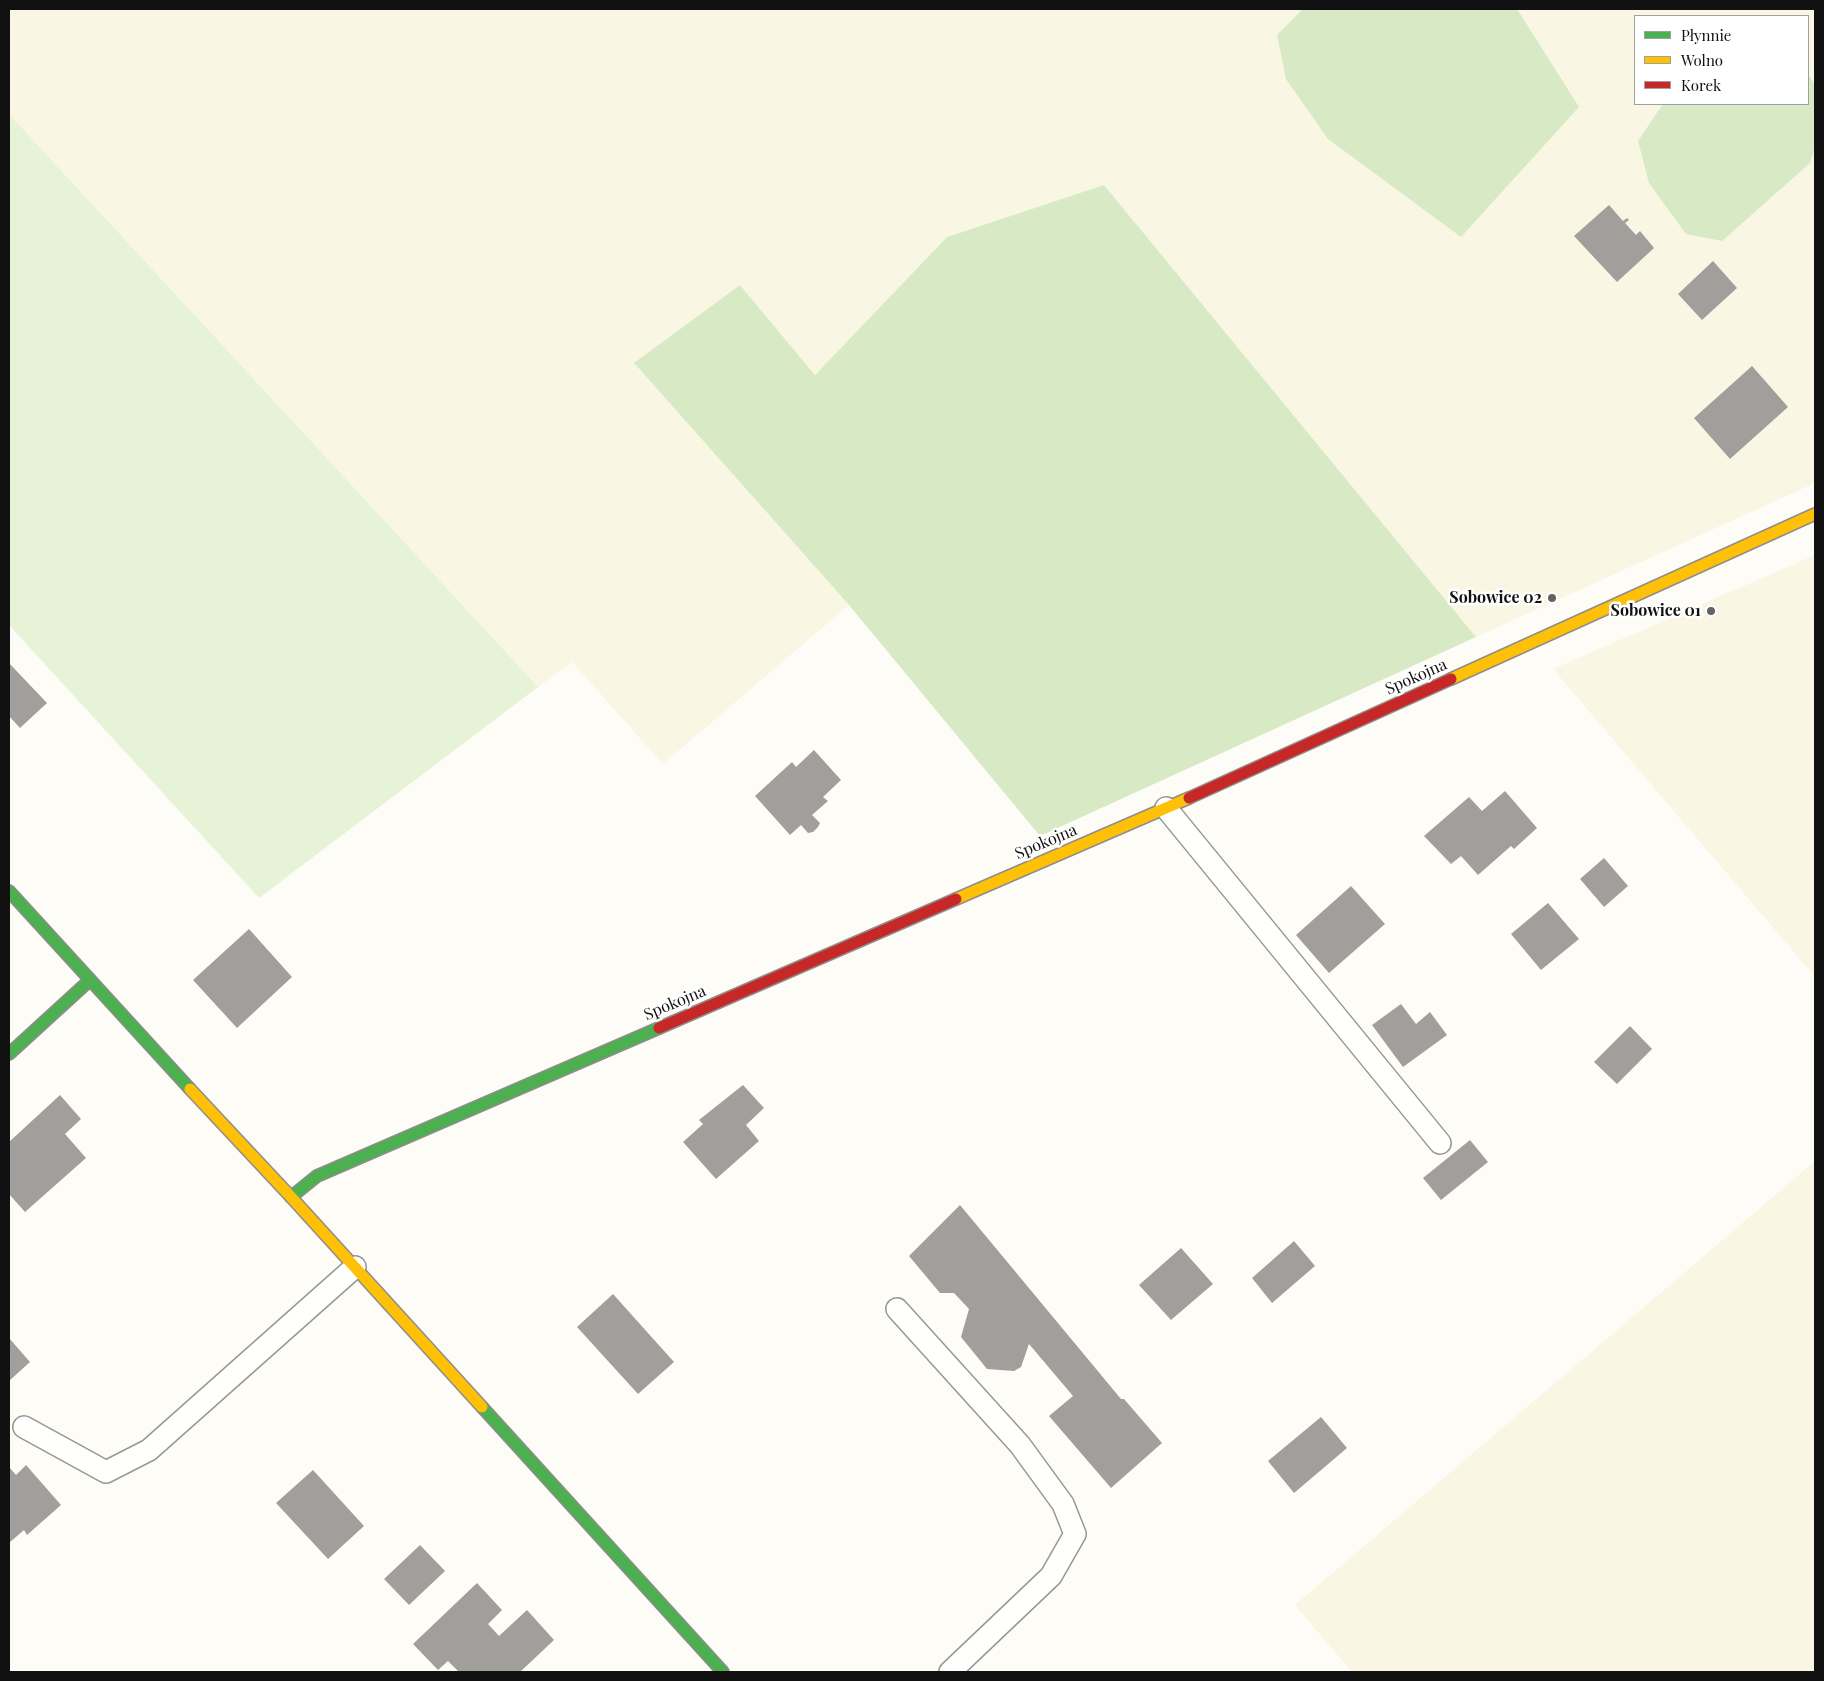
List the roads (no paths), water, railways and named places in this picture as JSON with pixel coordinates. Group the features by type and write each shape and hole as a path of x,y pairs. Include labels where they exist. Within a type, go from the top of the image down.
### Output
{"street":[{"name":"Spokojna","path":"291,1197 317,1176 1166,808 1815,514"},
{"path":"9,890 723,1672"},
{"path":"9,1054 90,980"}],"lane":[{"path":"1166,808 1440,1143"},
{"path":"24,1427 106,1472 149,1450 355,1267"},
{"path":"897,1309 1020,1446 1062,1504 1075,1534 1051,1576 950,1672"}],"place":[{"name":"Sobowice 02","path":"1552,598"},
{"name":"Sobowice 01","path":"1711,611"}]}
